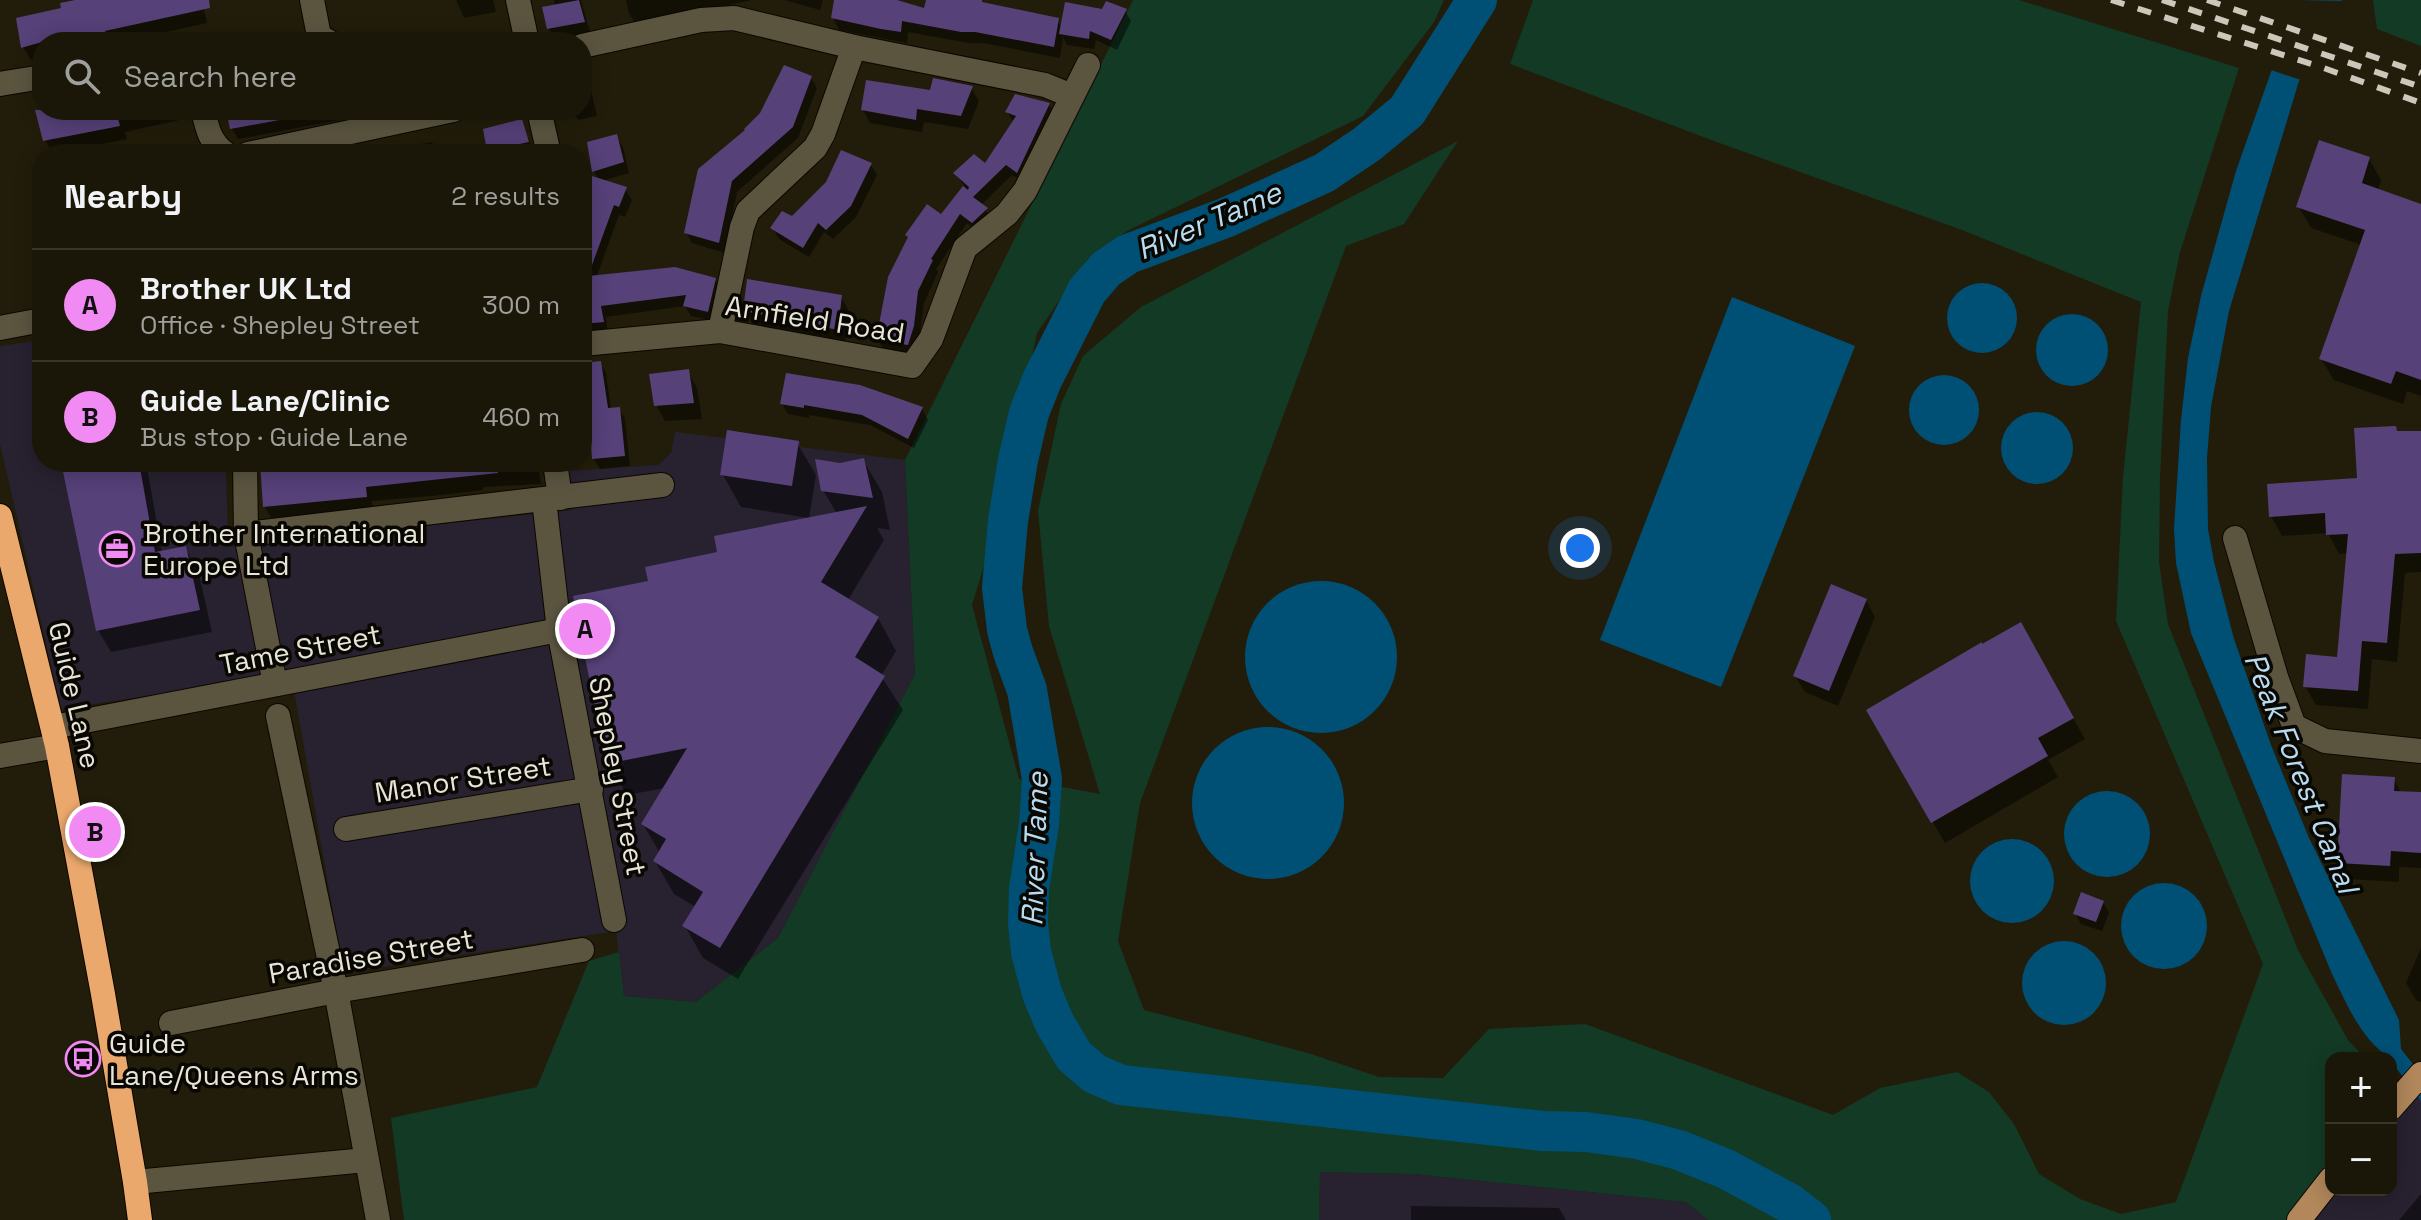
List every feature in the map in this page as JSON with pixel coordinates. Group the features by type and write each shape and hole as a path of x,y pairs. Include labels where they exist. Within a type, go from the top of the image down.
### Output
{"highway":[{"name":"Guide Lane","path":"0,516 55,737 140,1220"}],"main road":[{"path":"2397,1101 2421,1074"},
{"path":"2299,1220 2325,1187"}],"street":[{"path":"312,0 318,32"},
{"path":"518,0 525,32"},
{"path":"592,44 701,20 734,18 854,47 1045,85 1072,96"},
{"path":"720,331 748,211 815,148 823,134 854,47"},
{"name":"Arnfield Road","path":"592,343 720,331 912,366 931,339 965,248 1007,214 1025,191 1088,65"},
{"path":"0,84 32,79"},
{"path":"205,120 214,144"},
{"path":"329,144 365,120"},
{"path":"541,120 547,144"},
{"path":"0,328 32,322"},
{"path":"245,472 246,534 275,684"},
{"path":"552,499 554,472"},
{"path":"246,534 662,485"},
{"name":"Shepley Street","path":"552,499 559,630 614,920"},
{"path":"2235,538 2276,677 2294,726 2325,741 2421,751"},
{"name":"Tame Street","path":"0,756 55,737 275,684 559,630"},
{"path":"278,716 336,991 378,1220"},
{"name":"Manor Street","path":"346,829 591,789"},
{"name":"Paradise Street","path":"171,1023 336,991 582,950"},
{"path":"135,1182 366,1160"}],"shaded area":[{"path":"32,341 32,472 226,472 228,547 572,510 568,472 658,465 671,453 675,432 725,438 727,430 800,441 800,447 905,460 915,674 778,938 696,1002 624,996 616,931 344,973 291,674 61,709 0,444 0,346"},
{"path":"2421,1074 2421,1220 2299,1220 2325,1196 2397,1196 2397,1101"},
{"path":"1320,1172 1414,1174 1686,1202 1708,1220 1319,1220"}],"green space":[{"path":"1133,0 1444,0 1434,22 1363,116 1127,231 1087,260 1037,333 991,543 972,605 1019,779 1100,794 1049,626 1038,511 1061,404 1083,356 1141,307 1458,141 1404,224 1346,246 1140,803 1118,941 1144,1010 1308,1053 1379,1077 1443,1078 1489,1029 1585,1024 1833,1115 1880,1088 1957,1072 1989,1092 2014,1124 2039,1174 2080,1199 2121,1214 2176,1202 2263,964 2116,621 2123,477 2141,302 1962,230 1510,64 1533,0 2019,0 2239,68 2180,252 2168,311 2159,562 2168,624 2298,950 2348,1040 2359,1052 2325,1052 2325,1170 2290,1220 1708,1220 1686,1202 1414,1174 1320,1172 1319,1220 404,1220 391,1118 537,1087 589,961 619,952 624,996 696,1002 778,938 915,674 905,460"},
{"path":"2373,0 2421,0 2421,46 2377,29"}],"water":[{"path":"2305,0 2342,0 2299,81 2229,311 2211,407 2207,458 2208,529 2234,639 2271,745 2309,838 2399,1020 2401,1049 2421,1074 2421,1101 2397,1069 2397,1052 2382,1052 2363,1032 2332,974 2191,633 2176,563 2174,529 2188,358 2201,296 2236,171 2271,72"},
{"path":"1982,283 2007,293 2017,318 2007,343 1982,353 1957,343 1947,318 1957,293"},
{"path":"1732,297 1855,346 1721,687 1600,640"},
{"path":"2072,314 2092,320 2102,330 2108,350 2102,370 2092,380 2072,386 2052,380 2042,370 2036,350 2042,330 2052,320"},
{"path":"1944,375 1969,385 1979,410 1969,435 1944,445 1919,435 1909,410 1919,385"},
{"path":"2037,412 2057,418 2067,428 2073,448 2067,468 2057,478 2037,484 2017,478 2007,468 2001,448 2007,428 2017,418"},
{"path":"1321,581 1350,587 1375,603 1391,628 1397,657 1391,686 1375,711 1350,727 1321,733 1292,727 1267,711 1251,686 1245,657 1251,628 1267,603 1292,587"},
{"path":"1268,727 1297,733 1322,749 1338,774 1344,803 1338,832 1322,857 1297,873 1268,879 1239,873 1214,857 1198,832 1192,803 1198,774 1214,749 1239,733"},
{"path":"2107,791 2131,798 2143,810 2150,834 2143,858 2131,870 2107,877 2083,870 2071,858 2064,834 2071,810 2083,798"},
{"path":"2012,839 2028,842 2042,851 2051,865 2054,881 2051,897 2042,911 2028,920 2012,923 1996,920 1982,911 1973,897 1970,881 1973,865 1982,851 1996,842"},
{"path":"2164,883 2188,890 2200,902 2207,926 2200,950 2188,962 2164,969 2140,962 2128,950 2121,926 2128,902 2140,890"},
{"path":"2064,941 2080,944 2094,953 2103,967 2106,983 2103,999 2094,1013 2080,1022 2064,1025 2048,1022 2034,1013 2025,999 2022,983 2025,967 2034,953 2048,944"}],"pier":[{"path":"2300,0 2346,1 2304,81 2268,69"}],"building":[{"path":"75,0 209,0 210,8 105,32 32,32 32,45 21,48 16,18 61,8 60,3"},
{"path":"579,0 585,22 547,29 542,7"},
{"path":"834,0 897,0 924,8 926,0 982,0 1059,18 1054,47 902,21 901,32 881,29 831,18"},
{"path":"1106,1 1127,9 1111,40 1090,31 1089,39 1059,34 1065,2 1102,9"},
{"path":"784,65 812,76 793,127 732,181 719,243 684,233 698,169 745,130 760,113"},
{"path":"933,78 973,86 961,116 917,109 916,120 861,110 866,80 930,90"},
{"path":"1015,94 1050,103 1017,173 1006,165 973,197 988,208 972,223 960,214 931,259 918,291 914,326 908,345 876,340 888,277 908,237 905,235 927,204 941,214 963,186 968,190 969,187 953,173 974,154 985,163 1016,116 1005,112"},
{"path":"38,120 118,120 120,126 43,141"},
{"path":"228,120 280,120 230,129"},
{"path":"522,120 529,142 486,144 483,129"},
{"path":"617,134 624,162 592,172 592,144 587,142"},
{"path":"2319,140 2370,157 2362,183 2421,204 2421,380 2396,371 2391,384 2319,359 2365,230 2296,207"},
{"path":"841,150 872,163 851,206 826,230 818,223 803,248 770,228 782,211 792,216 826,182"},
{"path":"592,176 627,187 619,207 614,205 592,265"},
{"path":"675,267 716,278 708,312 683,306 686,295 601,306 604,322 592,323 592,276"},
{"path":"747,279 842,295 838,330 743,311"},
{"path":"601,361 608,408 620,407 625,456 592,459 592,362"},
{"path":"689,369 694,403 654,406 649,374"},
{"path":"786,373 860,385 923,407 908,439 862,415 780,404"},
{"path":"2396,426 2397,431 2421,431 2421,553 2395,554 2387,643 2362,641 2358,691 2303,687 2306,654 2337,657 2348,534 2326,535 2325,513 2269,517 2267,484 2357,478 2354,428"},
{"path":"727,430 799,441 792,486 720,475"},
{"path":"864,458 873,498 821,491 815,459 840,463"},
{"name":"Brother International Europe Ltd","path":"63,472 141,472 155,552 186,546 200,610 96,631"},
{"path":"261,472 498,472 366,487 367,497 263,507"},
{"path":"867,506 821,582 879,617 855,657 885,676 720,948 682,926 703,892 653,861 666,839 641,824 687,748 606,764 573,596 648,581 645,567 717,552 714,536"},
{"path":"1831,584 1867,599 1829,691 1793,676"},
{"path":"2021,622 2074,718 2038,738 2048,756 1931,823 1866,710"},
{"path":"2342,774 2395,777 2394,791 2421,792 2421,853 2391,851 2390,866 2337,863"},
{"path":"2081,892 2104,901 2096,922 2073,914"}],"waterway":[{"name":"River Tame","path":"1477,0 1407,111 1367,144 1324,173 1225,218 1128,254 1106,269 1087,291 1042,380 1029,413 1018,460 1002,588 1007,630 1027,690 1042,779 1028,923 1031,952 1042,993 1054,1022 1074,1056 1095,1074 1121,1085 1637,1139 1679,1150 1726,1169 1789,1203 1811,1220"}],"railway":[{"path":"2111,0 2321,67 2421,103"},
{"path":"2162,0 2421,87"},
{"path":"2207,0 2421,73"}],"place":[{"name":"Brother International Europe Ltd","path":"117,549"},
{"name":"Brother UK Ltd","path":"585,629"},
{"name":"Guide Lane/Clinic","path":"95,832"},
{"name":"Guide Lane/Queens Arms","path":"83,1059"}],"water label":[{"name":"Peak Forest Canal","path":"2301,773"}]}
